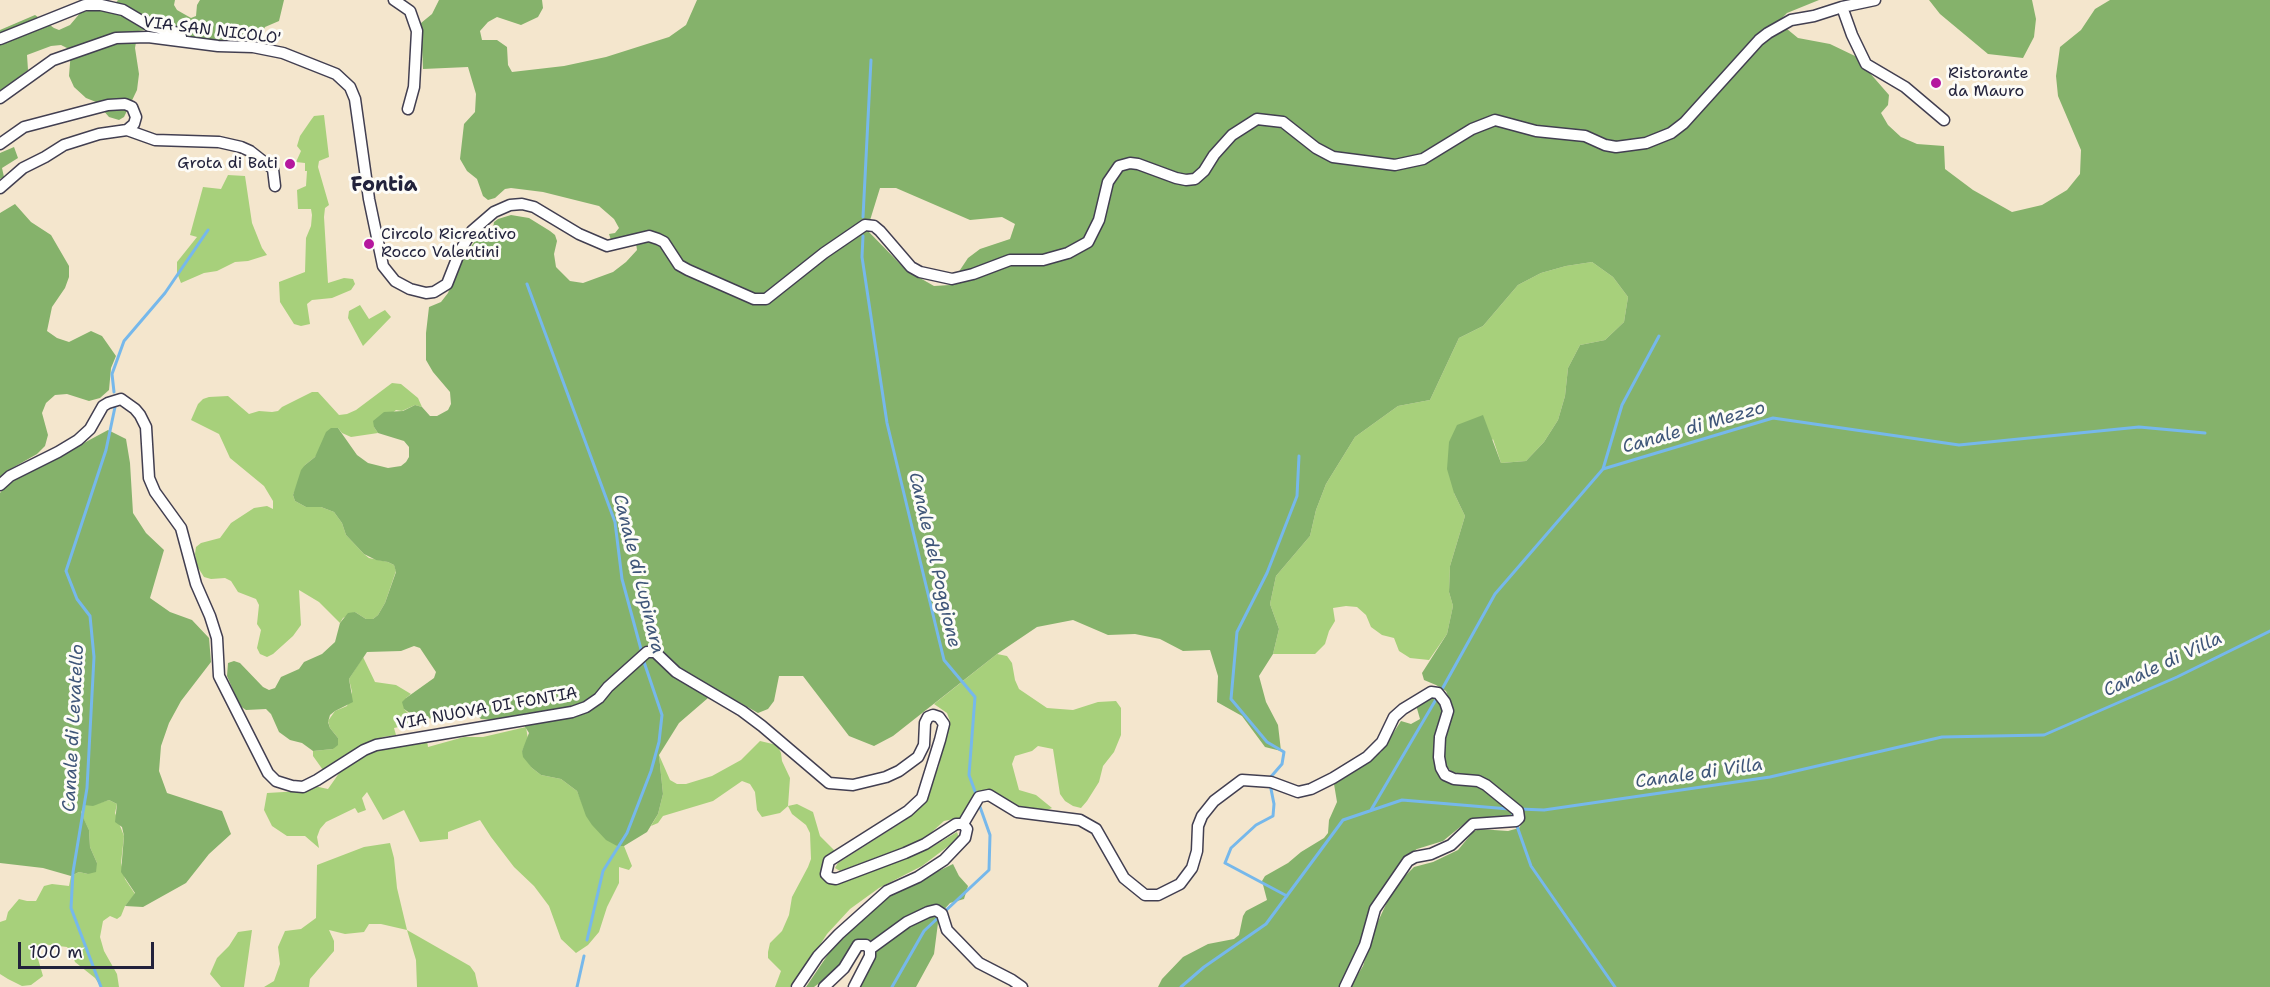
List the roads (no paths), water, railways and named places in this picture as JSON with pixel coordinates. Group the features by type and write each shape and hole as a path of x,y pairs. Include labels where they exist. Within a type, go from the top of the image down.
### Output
{"street":[{"path":"394,0 410,11 417,31 414,87 408,109"},
{"path":"1875,0 1842,7 1866,64 1905,87 1944,120"},
{"path":"0,39 85,4 123,10 150,26 179,33 181,37 179,40"},
{"name":"VIA SAN NICOLO'","path":"0,98 53,60 100,43 131,37 276,51 336,74 344,80 355,99 369,199 383,266 400,284 426,293 434,292 447,284 460,251 472,231 494,212 510,205 522,204 534,207 579,234 607,246 649,236 658,239 664,242 679,265 704,279 754,299 766,299 772,297 824,253 865,225 874,226 880,231 911,267 920,272 952,279 1010,260 1043,260 1079,249 1088,242 1096,228 1108,182 1119,166 1130,163 1138,164 1176,178 1195,179 1232,135 1257,119 1283,122 1316,148 1334,157 1395,165 1423,159 1472,129 1495,120 1536,131 1585,136 1616,147 1646,143 1671,133 1684,123 1759,40 1768,33 1791,20 1814,16 1842,7"},
{"path":"0,144 24,127 108,105 125,104 132,107 136,117 134,124 127,130"},
{"path":"0,188 22,168 63,145 99,134 127,130 155,140 219,142 241,147 273,168 275,186"},
{"name":"VIA NUOVA DI FONTIA","path":"0,485 10,476 78,440 90,429 103,406 108,403 121,399 135,409 146,428 149,478 155,492 181,528 196,584 217,638 219,676 268,773 283,784 303,787 376,745 586,707 599,698 647,652 655,652 676,672 742,711 830,783 853,785 886,777 899,771 918,757 924,745 925,723 928,717 933,715 939,717 944,724 922,798 908,811 829,861 826,870 830,878 836,879 905,853 925,844 956,824 963,824"},
{"path":"797,987 838,934 887,891 918,878 944,860 962,843 967,829 963,824 979,797 989,795 1017,812 1080,820 1096,829 1124,878 1145,895 1152,896 1180,884 1192,868 1197,851 1198,826 1202,816 1214,801 1242,780 1271,782 1299,792 1333,778 1367,757 1382,742 1394,717 1403,709 1431,692 1438,693 1443,697 1448,711 1440,736 1441,768 1445,775 1454,779 1478,781 1486,785 1514,808 1519,818 1516,821 1473,824 1451,845 1408,861 1375,909 1365,945 1345,987"},
{"path":"870,949 907,922 936,910 942,915 947,930 978,963 1022,987"},
{"path":"824,987 844,968 858,945 866,945 870,949 870,956 854,987"}],"waterway":[{"name":"Canale del Poggione","path":"863,217 871,60"},
{"name":"Canale di Levatello","path":"114,392 112,374 124,341 165,293 208,230"},
{"name":"Canale del Poggione","path":"863,236 862,257 887,423 944,660 975,697 969,775 976,794"},
{"name":"Canale di Lupinara","path":"527,284 615,522 622,579 642,653"},
{"name":"Canale di Villa","path":"1603,469 1622,405 1659,336"},
{"name":"Canale di Levatello","path":"101,987 71,908 73,872 87,788 94,657 90,616 77,599 66,571 106,450 115,407"},
{"name":"Canale di Mezzo","path":"1441,691 1495,594 1603,469 1773,418 1959,445 2139,427 2205,433"},
{"path":"1287,896 1225,863 1231,848 1256,825 1273,816 1274,804 1269,779 1282,764 1284,752 1267,742 1231,699 1237,632 1267,573 1297,496 1299,456"},
{"name":"Canale di Villa","path":"1519,809 1544,810 1770,777 1942,737 2044,735 2177,677 2270,631"},
{"name":"Canale di Lupinara","path":"587,940 603,871 627,833 651,771 659,742 662,715 643,659"},
{"name":"Canale di Mezzo","path":"1371,810 1438,696"},
{"name":"Canale di Villa","path":"1181,987 1204,967 1266,924 1343,820 1402,800 1509,809"},
{"name":"Canale del Poggione","path":"892,987 924,931 989,870 990,835 979,804"},
{"path":"1512,812 1531,866 1615,987"},
{"name":"Canale di Lupinara","path":"577,987 584,956"}],"place":[{"name":"Ristorante da Mauro","path":"1936,83"},
{"name":"Grota di Bati","path":"290,164"},
{"name":"Circolo Ricreativo Rocco Valentini","path":"369,244"}],"district":[{"name":"Fontia","path":"384,186"}]}
